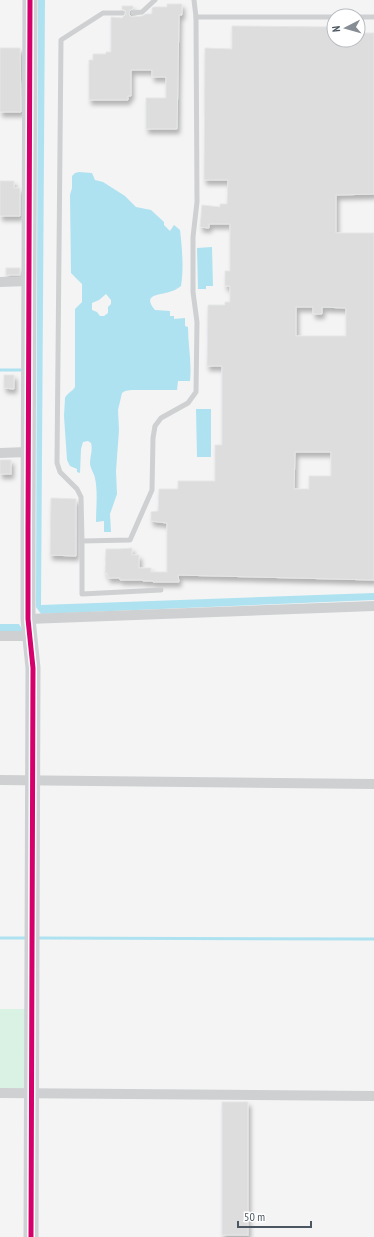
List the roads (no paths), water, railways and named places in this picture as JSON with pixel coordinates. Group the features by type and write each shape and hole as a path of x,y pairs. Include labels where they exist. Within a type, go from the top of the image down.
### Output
{"street":[{"path":"30,0 27,452 28,619 33,668 31,1237"},
{"path":"0,282 28,281"},
{"path":"0,452 27,452"},
{"path":"28,619 374,606"},
{"path":"0,636 30,636"},
{"path":"0,780 374,784"},
{"path":"0,1093 374,1096"}],"lane":[{"path":"133,13 142,12 156,0"},
{"path":"82,541 130,540 152,490 153,438 156,426 161,418 188,403 196,392 197,322 193,292 193,237 197,202 196,17 194,0"},
{"path":"122,13 103,13 61,40 57,463 60,472 77,490 81,497 82,594 161,590"},
{"path":"196,17 326,17"}],"water":[{"path":"38,0 45,0 41,605 374,593 374,600 41,614 36,607"},
{"path":"75,173 92,173 95,180 103,182 125,196 136,207 151,210 164,222 164,225 170,231 174,225 180,230 181,237 183,265 181,286 172,291 154,296 150,301 155,310 170,311 170,316 174,316 174,319 185,318 185,326 188,327 191,368 190,381 178,381 177,390 131,390 122,393 118,410 119,430 116,471 117,494 110,514 111,532 104,532 104,521 96,522 97,500 95,476 90,464 92,448 91,443 88,441 83,442 81,449 80,473 77,472 77,469 70,466 67,460 64,416 65,398 75,387 75,309 82,302 82,284 71,273 70,195 72,188 72,176","holes":["106,294 111,300 111,304 108,307 108,313 104,316 100,316 97,312 92,310 92,303 99,300"]},
{"path":"212,247 213,286 206,286 206,289 198,289 197,248"},
{"path":"196,409 211,409 211,457 197,457"},
{"path":"0,624 19,624 23,631 0,631"}],"waterway":[{"path":"0,370 21,370"},
{"path":"0,938 25,938"},
{"path":"40,938 374,939"}]}
